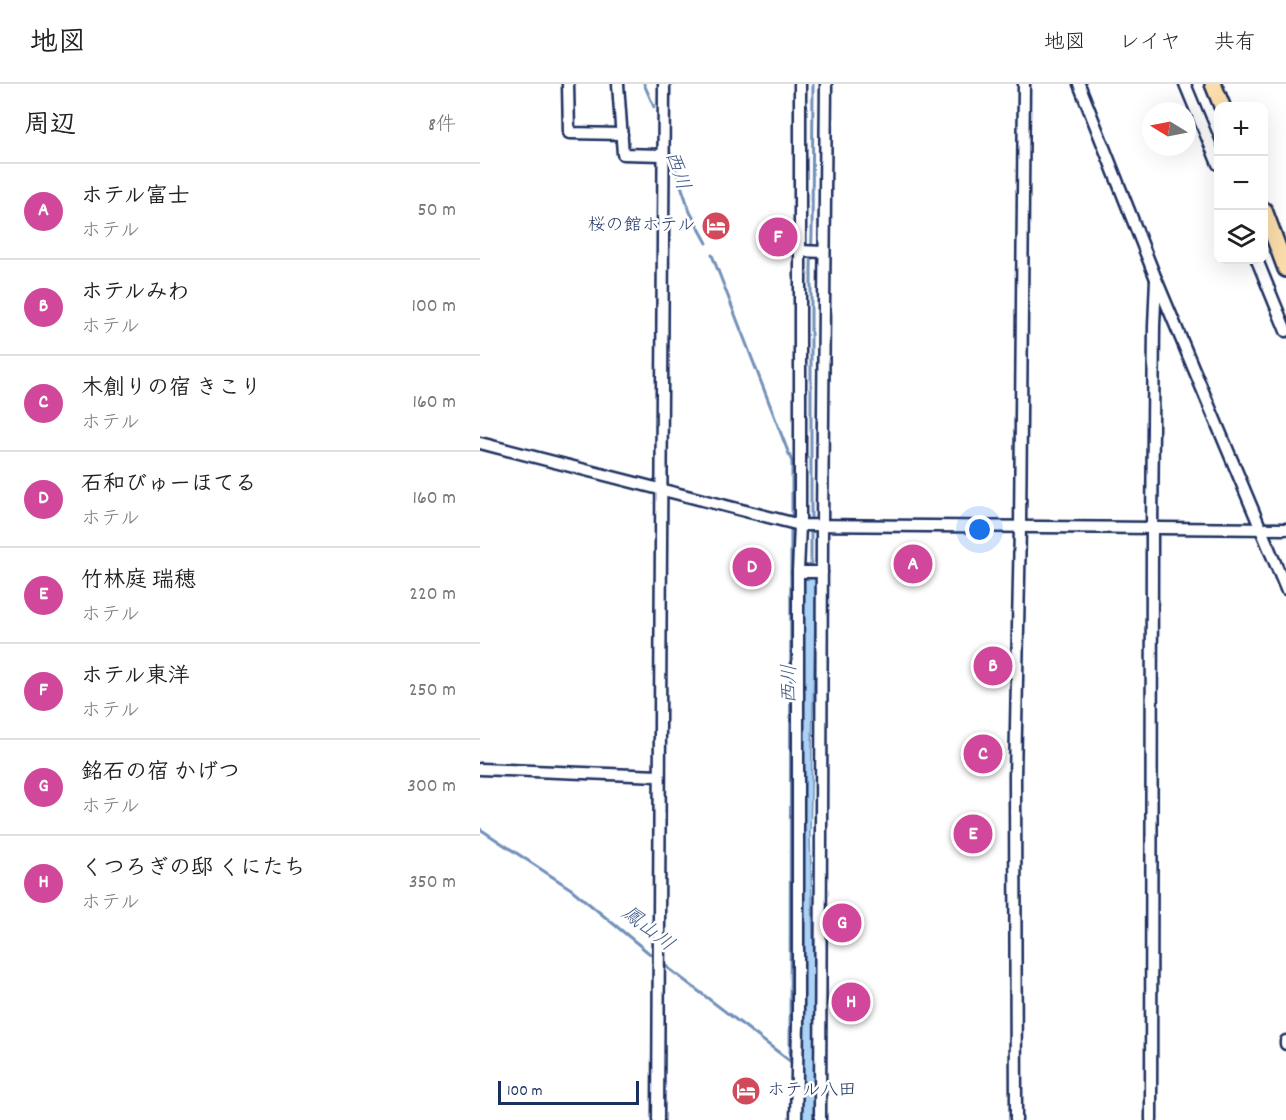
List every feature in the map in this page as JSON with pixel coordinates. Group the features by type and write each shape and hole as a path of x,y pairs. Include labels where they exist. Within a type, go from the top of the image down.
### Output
{"highway":[{"path":"1213,84 1220,102"},
{"path":"1268,223 1286,269"}],"street":[{"path":"568,84 569,134 622,134"},
{"path":"618,84 623,154 663,155"},
{"path":"658,1120 663,84"},
{"path":"796,1120 800,572 800,84"},
{"path":"820,1120 819,525 826,84"},
{"path":"1016,1120 1015,778 1024,84"},
{"path":"1079,84 1156,279 1286,589"},
{"path":"1185,84 1215,156"},
{"path":"799,251 824,252"},
{"path":"1259,264 1286,331"},
{"path":"1151,1120 1152,528 1156,279"},
{"path":"480,443 799,524 1286,529"},
{"path":"800,572 820,572"},
{"path":"480,769 659,776"}],"water":[{"path":"803,574 816,574 810,836 816,1034 814,1120 801,1120"}],"waterway":[{"name":"西川","path":"644,84 654,107"},
{"path":"811,568 813,84"},
{"name":"西川","path":"668,147 690,212 707,243"},
{"name":"西川","path":"712,255 792,462 792,519"},
{"name":"西川","path":"790,1061 791,526"},
{"name":"鳳山川","path":"480,829 571,889 655,958"},
{"name":"鳳山川","path":"663,964 790,1061"}],"place":[{"name":"桜の館ホテル","path":"716,226"},
{"name":"ホテル東洋","path":"778,237"},
{"name":"ホテル富士","path":"913,564"},
{"name":"石和びゅーほてる","path":"752,567"},
{"name":"ホテルみわ","path":"993,666"},
{"name":"木創りの宿 きこり","path":"983,754"},
{"name":"竹林庭 瑞穂","path":"973,834"},
{"name":"銘石の宿 かげつ","path":"842,923"},
{"name":"くつろぎの邸 くにたち","path":"851,1002"},
{"name":"ホテル八田","path":"746,1091"}]}
